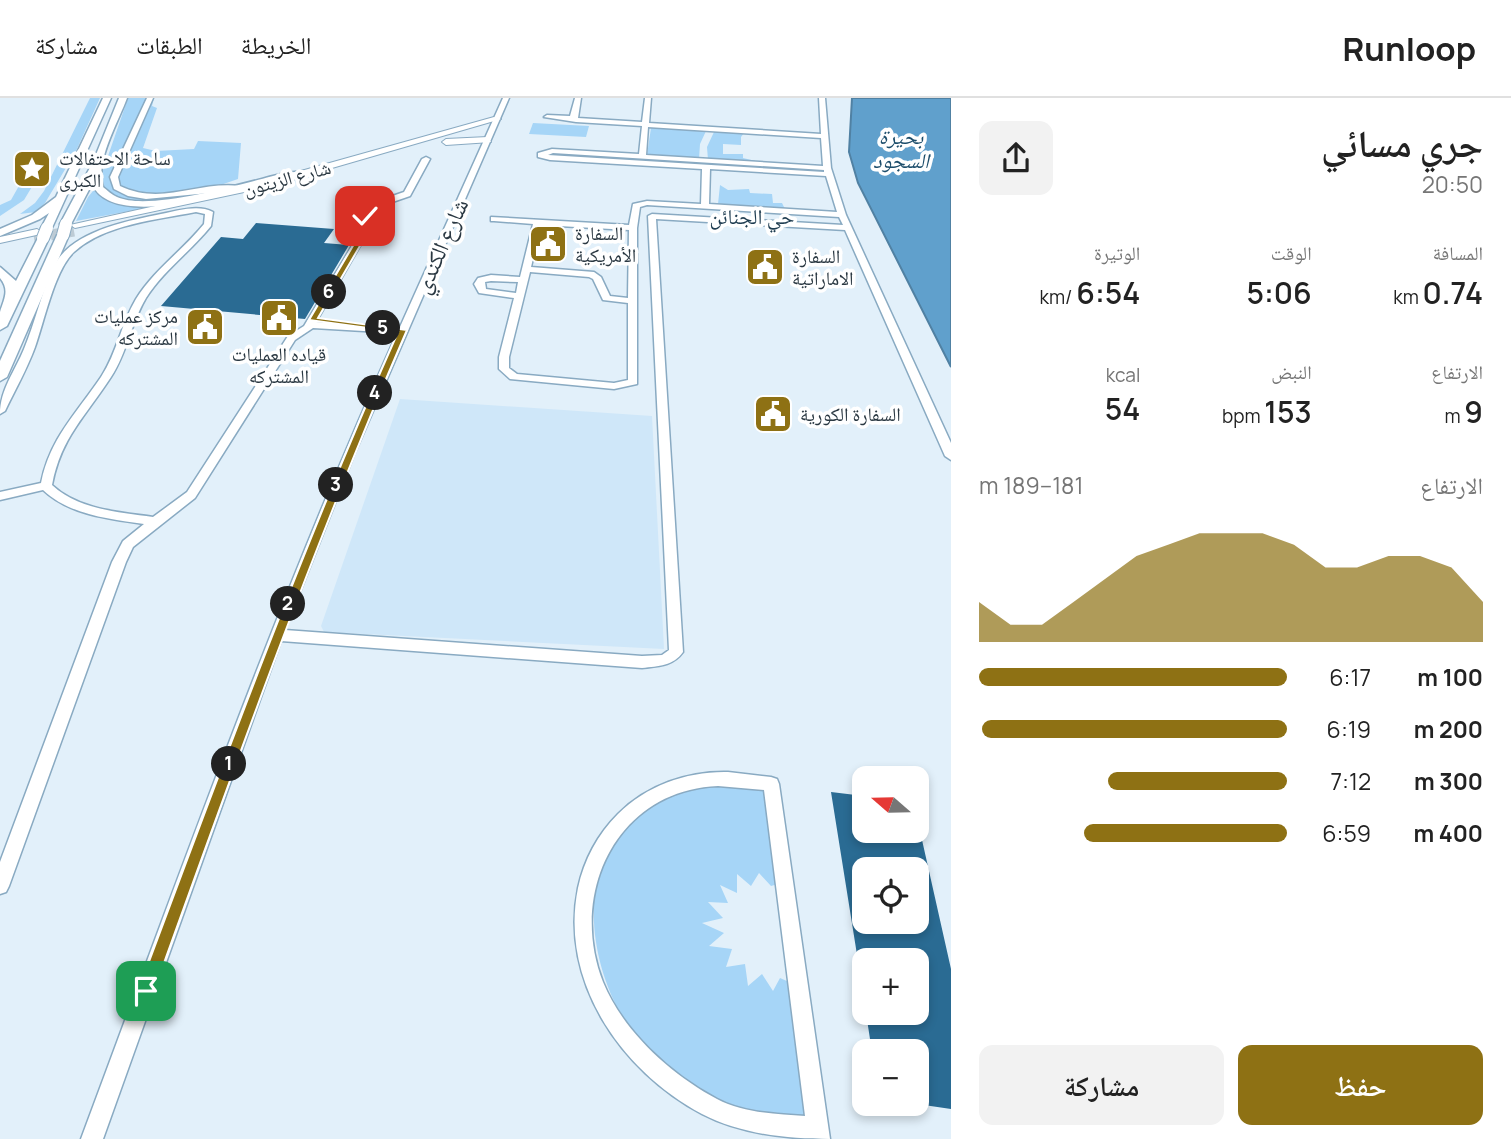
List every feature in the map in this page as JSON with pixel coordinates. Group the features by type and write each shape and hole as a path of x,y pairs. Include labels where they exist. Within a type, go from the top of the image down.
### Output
{"highway":[{"path":"0,326 40,234 63,194 107,98"},
{"path":"0,377 70,229 123,98"},
{"path":"98,162 99,190 121,201 169,202 248,189 304,174"},
{"path":"0,233 36,217 63,194"},
{"path":"0,271 9,281 13,300"}],"main road":[{"name":"شارع الزيتون","path":"304,174 497,119"},
{"name":"شارع الزيتون","path":"70,229 451,141 488,140"},
{"path":"0,240 40,234"},
{"path":"0,245 40,234"}],"street":[{"path":"150,98 144,117 114,177 117,187 133,195 159,197 224,188 248,189"},
{"name":"شارع الكندي","path":"92,1139 276,635 348,455 506,98"},
{"path":"573,118 578,98"},
{"path":"642,159 648,98"},
{"path":"822,98 828,171 842,215 951,456"},
{"path":"547,117 824,136"},
{"path":"529,153 552,151 828,171"},
{"path":"0,884 128,544 191,495 291,338 311,322 360,239 365,216 375,205 407,194 426,159"},
{"path":"705,206 706,164"},
{"path":"538,222 504,369 514,377 614,386 633,382 634,208 640,204 705,206 842,215"},
{"path":"0,411 29,351 58,266 71,250 100,233 133,222 195,210 211,214 208,224 200,234 141,299 108,375 75,415 60,441 51,459 46,486 52,495 89,509 155,521"},
{"path":"276,635 642,663 671,658 676,652 652,216 848,228"},
{"path":"494,219 633,228"},
{"path":"526,269 591,274 599,280 607,298 632,301"},
{"path":"520,296 482,291 479,284 481,280 491,278 523,280"},
{"path":"311,322 403,330"},
{"path":"0,496 46,486"},
{"path":"732,778 771,785 819,1133 762,1124 710,1107 656,1069 634,1047 602,999 588,965 582,929 585,891 595,857 619,823 648,797 688,782 732,778"}],"shaded area":[{"path":"90,98 100,98 76,151 45,203 36,212 20,214 35,203 44,191"},
{"path":"128,98 154,98 152,106 157,108 143,148 156,151 194,149 198,141 241,143 238,179 162,205 76,221 88,197 98,185"},
{"path":"533,123 589,126 586,137 529,134"},
{"path":"651,128 706,131 700,144 699,159 647,155"},
{"path":"714,132 744,133 741,145 723,144 723,154 743,154 743,158 764,163 708,160 707,147"},
{"path":"25,175 39,175 24,200 0,216 0,205 11,200"},
{"path":"720,185 728,190 749,189 750,193 772,194 773,203 782,203 785,209 718,204"},
{"path":"400,399 652,416 664,649 324,632 321,626"},
{"path":"712,784 767,790 778,884 771,886 759,873 751,886 737,874 737,893 720,885 728,903 708,902 723,918 702,923 724,933 709,946 732,949 726,967 745,964 748,986 762,974 773,991 780,978 789,982 805,1115 781,1117 753,1111 705,1095 669,1075 643,1049 622,1017 606,981 596,944 594,906 600,869 616,836 649,802 675,791"}],"water":[{"name":"بحيرة السجود","path":"852,98 951,98 951,367 858,183 849,152"}],"building":[{"path":"256,223 334,229 324,243 349,245 305,319 161,306 221,237 243,239"},
{"path":"831,792 852,795 852,844 923,844 926,857 852,857 852,923"},
{"path":"929,871 951,969 951,1109 929,1106 929,1039 870,1039 868,1025 929,1025 929,948 856,948 854,934 929,934"}],"tunnel":[{"path":"34,238 74,231"}],"place":[{"name":"ساحة الاحتفالات الكبرى","path":"32,169"},
{"name":"السفارة الأمريكية","path":"548,244"},
{"name":"السفارة الاماراتية","path":"765,267"},
{"name":"قياده العمليات المشتركه","path":"279,318"},
{"name":"مركز عمليات المشتركه","path":"205,327"},
{"name":"السفارة الكورية","path":"773,414"}],"district":[{"name":"حي الجنائن","path":"752,217"}],"route":[{"path":"146,991 276,635 348,455 403,330 313,320 360,239 365,216"}]}
